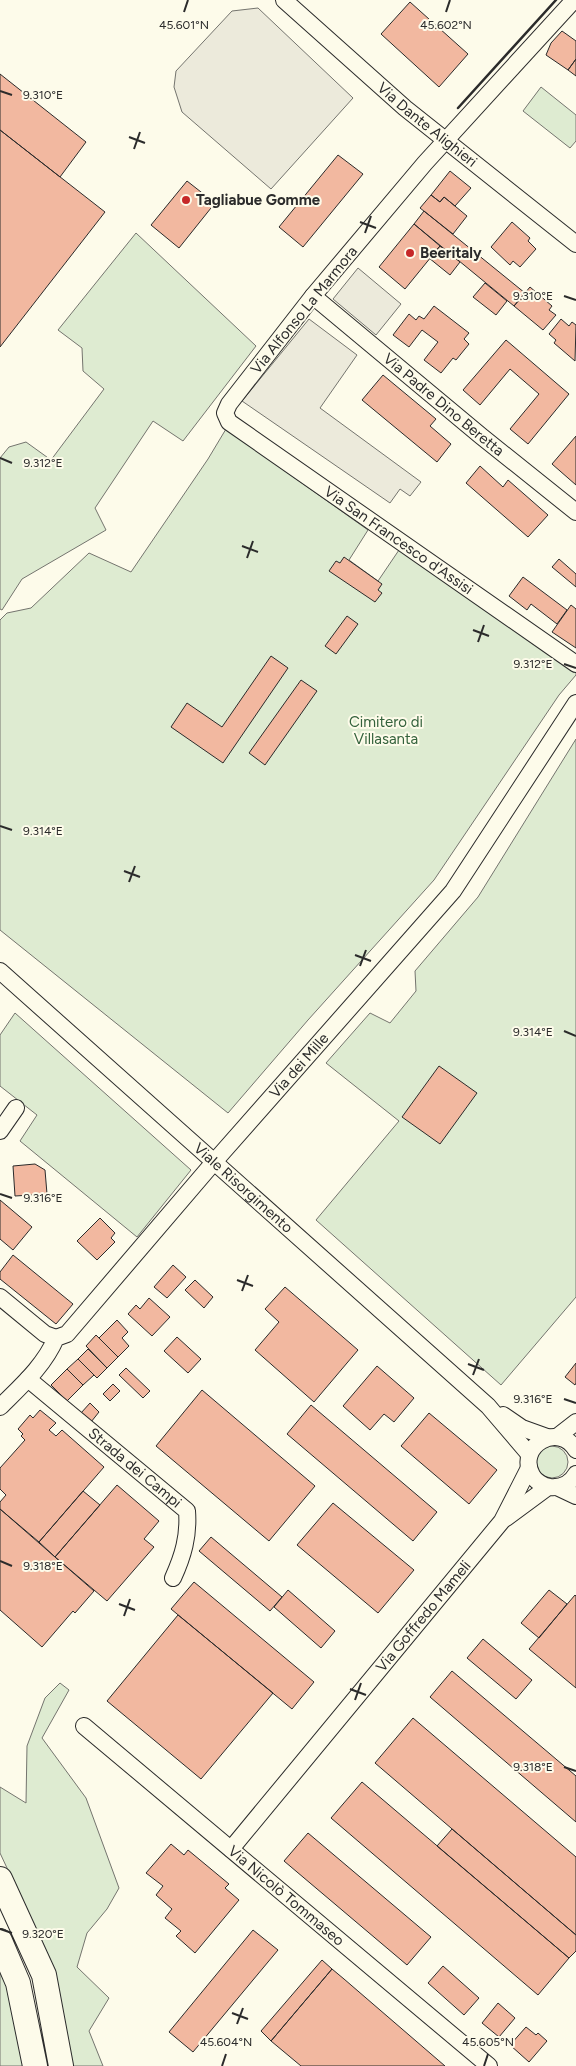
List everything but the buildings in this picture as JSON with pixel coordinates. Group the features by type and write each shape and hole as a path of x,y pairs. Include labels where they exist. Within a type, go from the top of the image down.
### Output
{"highway":[{"path":"0,1879 44,1975 61,2066"},
{"path":"0,1941 18,1983 35,2066"}],"street":[{"name":"Via Dante Alighieri","path":"284,0 405,108 576,244"},
{"name":"Via Alfonso La Marmora","path":"225,413 229,404 313,296 425,163 574,0"},
{"name":"Via Padre Dino Beretta","path":"313,296 481,436 576,512"},
{"name":"Via San Francesco d'Assisi","path":"225,413 229,422 576,664"},
{"name":"Via dei Mille","path":"0,1407 28,1379 50,1352 56,1338 67,1334 214,1162 453,891 576,703"},
{"name":"Viale Risorgimento","path":"0,971 488,1406 522,1428 569,1441 576,1448"},
{"path":"0,1132 16,1108"},
{"path":"0,1296 45,1334 56,1338"},
{"name":"Strada dei Campi","path":"28,1379 187,1511 186,1543 173,1578"},
{"name":"Viale Risorgimento","path":"488,1406 529,1461 535,1480 553,1487"},
{"path":"552,1437 576,1422"},
{"name":"Via Goffredo Mameli","path":"231,1849 502,1521 535,1444 552,1437"},
{"name":"Via Goffredo Mameli","path":"502,1521 553,1487 573,1479 576,1474"},
{"path":"553,1487 576,1496"},
{"name":"Via Nicolò Tommaseo","path":"84,1726 489,2066"}],"green space":[{"path":"541,87 576,115 576,141 570,148 523,111"},
{"path":"136,233 256,346 183,441 153,421 95,508 106,530 22,579 2,610 0,609 0,458 9,447 26,442 51,460 104,389 83,371 82,348 58,330"},
{"name":"Cimitero di Villasanta","path":"226,429 368,530 349,560 378,581 399,550 576,671 576,675 559,695 434,880 308,1020 228,1113 0,930 0,620 7,613 31,608 89,553 131,572 208,459"},
{"path":"576,739 576,1297 501,1385 316,1220 399,1121 326,1063 370,1013 390,1023 416,991 415,971 478,897"},
{"path":"15,1013 191,1170 137,1237 20,1141 37,1115 0,1086 0,1035"},
{"path":"552,1446 564,1450 568,1462 564,1474 552,1478 540,1474 536,1462 540,1450"},
{"path":"60,1683 69,1690 42,1738 86,1798 119,1888 107,1909 87,1933 77,1967 109,1998 89,2031 103,2066 70,2066 42,1943 0,1853 0,1787 26,1803 27,1746 45,1698"},
{"path":"0,1965 9,1984 25,2066 0,2066"}],"shaded area":[{"path":"258,8 353,98 271,189 182,112 174,87 176,71 232,11"},
{"path":"358,268 401,304 376,335 333,299"},
{"path":"309,319 357,355 320,408 421,482 410,496 400,489 390,503 242,401"}],"wall":[{"path":"458,108 556,0"}],"place":[{"name":"Tagliabue Gomme","path":"186,200"},
{"name":"Beeritaly","path":"410,253"}]}
